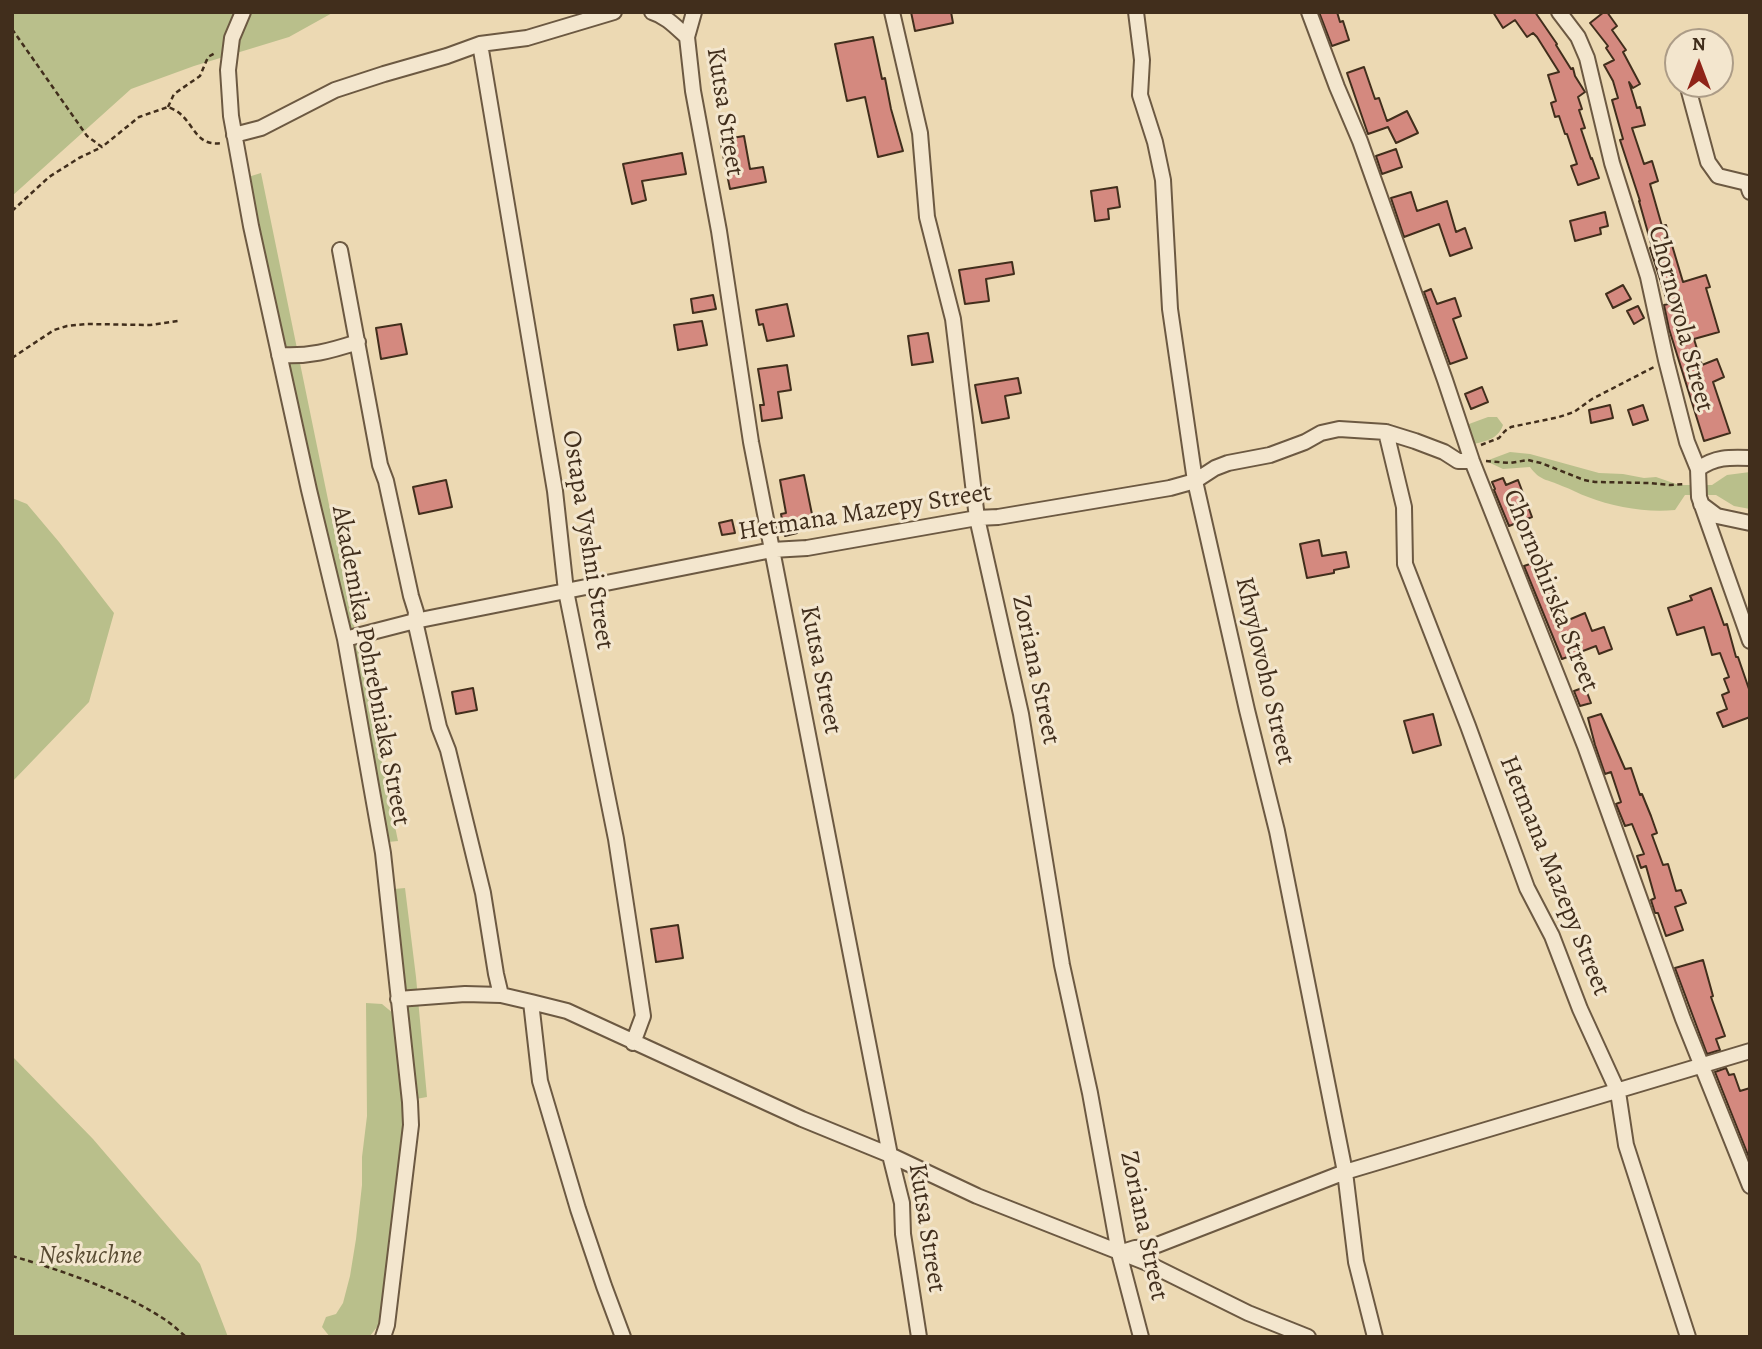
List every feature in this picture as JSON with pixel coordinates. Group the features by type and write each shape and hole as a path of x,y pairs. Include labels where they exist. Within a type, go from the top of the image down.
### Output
{"street":[{"name":"Akademika Pohrebniaka Street","path":"243,12 232,43 228,69 231,116 279,355 345,639 383,853 410,1102 411,1125 387,1325 383,1337"},
{"path":"234,135 261,128 335,90 384,74 480,44 527,38 614,12"},
{"path":"652,12 672,23 687,37"},
{"name":"Kutsa Street","path":"694,12 687,37 693,91 719,231 751,442 890,1155 902,1203 903,1234 919,1337"},
{"name":"Zoriana Street","path":"892,12 920,133 927,217 953,319 977,518 1021,714 1062,965 1090,1093 1119,1253 1142,1337"},
{"name":"Khvylovoho Street","path":"1136,12 1142,60 1140,95 1160,160 1163,180 1170,309 1195,481 1277,831 1345,1172 1356,1262 1375,1337"},
{"name":"Chornohirska Street","path":"1309,12 1360,141 1470,455 1585,746 1683,1019 1750,1186"},
{"name":"Chornovola Street","path":"1559,12 1578,37 1587,58 1612,163 1648,277 1709,528 1750,641"},
{"name":"Ostapa Vyshni Street","path":"480,44 555,491 566,591 616,839 643,1016 633,1043"},
{"path":"1692,98 1708,162 1718,176 1746,183 1750,192"},
{"name":"Akademika Pohrebniaka Street","path":"340,250 380,465 416,612 415,621 439,727 483,893 501,995"},
{"path":"279,355 299,357 318,354 358,342"},
{"name":"Hetmana Mazepy Street","path":"345,639 415,621 772,550 807,548 1170,488 1195,481 1215,468 1246,459 1270,456 1321,433 1339,429 1386,432 1444,452 1458,461 1470,455"},
{"name":"Hetmana Mazepy Street","path":"1386,432 1405,507 1405,564 1527,888 1552,936 1580,1009 1618,1092 1629,1154 1688,1337"},
{"path":"1750,458 1730,457 1710,461 1699,487 1717,516 1750,523"},
{"path":"398,999 465,994 501,995 567,1011 976,1196 1147,1263 1248,1313 1308,1337"},
{"path":"531,1002 540,1080 578,1209 623,1337"},
{"path":"1119,1253 1152,1247 1345,1172 1750,1051"}],"path":[{"path":"12,29 87,136 103,148"},
{"path":"12,211 50,177 79,158 103,148 139,117 168,107 174,94 200,76 208,57 232,43"},
{"path":"168,107 179,113 200,138 210,144 221,144 234,135"},
{"path":"12,358 54,330 67,326 150,325 178,321"},
{"path":"1470,455 1499,438 1511,427 1574,412 1592,399 1651,368 1667,363"},
{"path":"1470,455 1510,463 1528,460 1595,482 1699,487"},
{"path":"12,1256 117,1293 164,1320 186,1337"}],"green space":[{"path":"12,12 334,12 289,37 194,66 131,89 12,196"},
{"path":"261,173 398,841 388,842 248,177"},
{"path":"1488,417 1497,417 1503,425 1501,430 1489,440 1469,445 1469,424"},
{"path":"1510,452 1530,454 1599,473 1656,477 1679,485 1712,485 1727,475 1750,472 1750,509 1734,506 1716,495 1685,495 1675,510 1642,510 1609,504 1544,479 1530,467 1503,469 1486,461"},
{"path":"12,498 27,504 114,613 89,702 12,782"},
{"path":"405,888 427,1097 416,1099 394,889"},
{"path":"366,1003 382,1004 394,1014 404,1124 381,1322 370,1336 330,1337 322,1327 326,1317 336,1314 343,1303 356,1239 362,1185 367,1116"},
{"name":"Neskuchne","path":"12,1056 93,1139 200,1264 228,1337 12,1337"}],"building":[{"path":"911,12 951,12 953,23 915,31"},
{"path":"1319,12 1337,12 1349,40 1332,46"},
{"path":"1493,12 1535,12 1571,69 1573,68 1585,92 1578,97 1585,128 1581,129 1599,178 1578,185 1571,166 1577,164 1567,134 1559,116 1555,117 1551,103 1556,101 1548,75 1559,72 1537,37 1533,33 1527,37 1515,20 1503,28"},
{"path":"1607,12 1617,26 1612,30 1626,50 1623,52 1640,84 1633,88 1629,82 1645,125 1632,128 1644,164 1652,161 1658,181 1650,184 1683,282 1706,275 1710,287 1706,288 1719,332 1694,339 1702,365 1717,359 1724,377 1713,382 1730,433 1704,441 1669,329 1664,305 1668,304 1620,140 1623,139 1612,100 1618,98 1604,65 1614,60 1606,48 1608,46 1590,23"},
{"path":"873,37 903,151 878,157 865,97 847,101 835,44"},
{"path":"1364,67 1375,99 1379,98 1387,121 1407,111 1418,133 1396,143 1388,127 1368,134 1347,73"},
{"path":"744,136 750,169 763,167 766,182 730,189 720,140"},
{"path":"1396,149 1402,167 1382,174 1376,156"},
{"path":"682,153 686,174 642,181 646,200 632,204 623,164"},
{"path":"1117,187 1120,207 1108,209 1109,219 1095,221 1091,191"},
{"path":"1411,192 1417,211 1447,201 1456,232 1465,228 1472,248 1450,256 1439,224 1404,237 1391,198"},
{"path":"1605,212 1608,226 1600,228 1601,234 1575,241 1570,221"},
{"path":"1012,262 1014,274 986,279 989,301 965,304 959,270"},
{"path":"1623,285 1631,299 1613,308 1606,294"},
{"path":"1431,289 1437,304 1455,298 1461,316 1453,319 1467,358 1450,364 1424,292"},
{"path":"713,295 716,309 693,313 691,299"},
{"path":"787,304 794,336 767,341 763,324 759,325 756,310"},
{"path":"1638,306 1644,318 1634,324 1627,311"},
{"path":"702,321 707,345 678,350 674,325"},
{"path":"401,324 407,354 381,359 376,328"},
{"path":"928,333 933,362 912,365 908,336"},
{"path":"787,365 791,390 778,392 782,418 762,421 760,405 764,405 758,369"},
{"path":"1018,378 1021,393 1005,396 1009,418 982,423 975,385"},
{"path":"1482,387 1488,402 1471,409 1465,394"},
{"path":"1610,405 1613,418 1591,423 1589,410"},
{"path":"1643,405 1648,420 1633,425 1628,410"},
{"path":"804,475 814,524 796,528 797,533 785,536 781,514 786,513 780,480"},
{"path":"1503,478 1506,485 1518,480 1532,517 1509,526 1492,482"},
{"path":"446,480 452,507 419,514 413,487"},
{"path":"732,520 735,533 722,535 719,523"},
{"path":"1319,540 1322,556 1346,552 1349,567 1307,578 1300,544"},
{"path":"1545,559 1558,599 1556,600 1566,621 1585,613 1592,631 1604,627 1612,649 1599,654 1596,646 1562,659 1524,566"},
{"path":"1711,588 1724,625 1727,624 1750,692 1750,717 1723,727 1717,713 1727,709 1722,695 1729,692 1724,679 1729,677 1720,653 1712,655 1704,627 1677,635 1668,608 1692,600 1690,596"},
{"path":"1585,687 1591,703 1580,706 1574,691"},
{"path":"473,688 477,710 456,714 452,692"},
{"path":"1433,714 1441,745 1413,753 1404,721"},
{"path":"1601,714 1625,769 1631,768 1640,795 1642,794 1657,833 1652,835 1663,865 1668,864 1676,891 1681,890 1686,903 1675,907 1683,930 1666,936 1651,900 1655,898 1646,866 1641,868 1637,856 1644,854 1632,824 1625,826 1616,804 1621,802 1611,772 1605,774 1595,745 1588,718"},
{"path":"678,925 683,958 656,962 651,929"},
{"path":"1703,960 1713,996 1711,997 1725,1036 1716,1039 1720,1050 1707,1054 1675,968"},
{"path":"1726,1068 1729,1075 1734,1074 1740,1091 1750,1088 1750,1160 1715,1072"}]}
